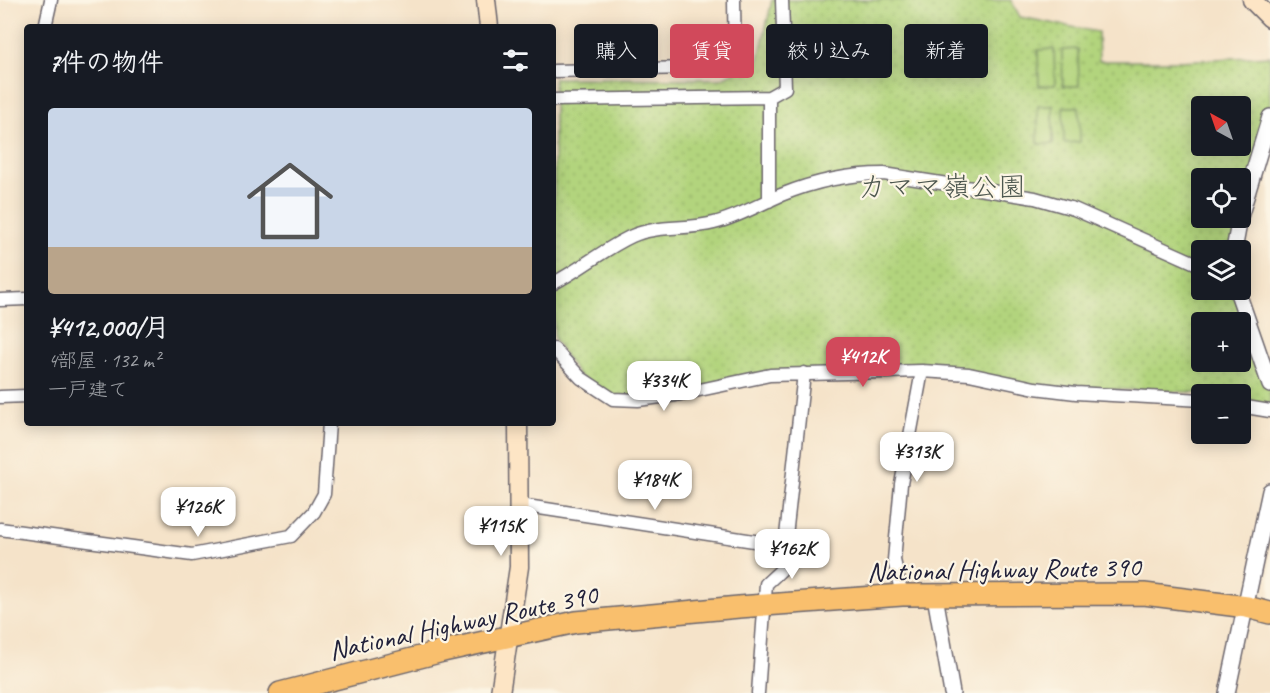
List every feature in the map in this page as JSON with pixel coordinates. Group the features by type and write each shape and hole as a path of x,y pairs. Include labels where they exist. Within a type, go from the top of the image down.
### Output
{"highway":[{"name":"National Highway Route 390","path":"279,693 510,635 576,622 902,596 1144,594 1247,607 1270,613"}],"main road":[{"path":"486,0 489,24"},
{"path":"1252,0 1270,18"},
{"path":"500,693 519,567 518,426"}],"street":[{"path":"46,24 51,0"},
{"path":"556,71 735,67 734,0"},
{"path":"556,100 769,97 785,87 782,0"},
{"path":"769,97 769,201"},
{"path":"1251,186 1266,143 1270,117"},
{"path":"556,282 635,234 710,224 738,216 769,201 835,179 884,174 1035,198 1074,209 1191,261"},
{"path":"0,300 24,299"},
{"path":"1241,300 1270,385"},
{"path":"556,351 580,378 613,399 638,400 676,395 770,375 922,371 969,374 1035,388 1076,393 1191,399"},
{"path":"902,596 894,560 901,484 922,371"},
{"path":"758,693 766,584 781,570 786,546 788,509 801,416 804,373"},
{"path":"0,397 24,396"},
{"path":"1251,408 1270,411"},
{"path":"0,529 192,555 291,536 314,512 324,494 329,426"},
{"path":"1227,693 1270,491"},
{"path":"520,505 786,546"},
{"path":"935,596 952,693"}],"green space":[{"name":"カママ嶺公園","path":"772,0 1011,0 1020,17 1098,32 1099,61 1180,61 1270,56 1270,118 1262,142 1251,200 1251,168 1191,168 1191,228 1246,228 1243,240 1191,240 1191,300 1241,300 1246,312 1191,312 1191,372 1251,372 1251,327 1270,382 1270,410 1251,407 1251,384 1191,384 1191,392 1024,386 922,371 804,373 613,399 578,375 556,342 556,78 754,78 754,62 759,59 766,27 766,78 892,78 892,24 767,24"},
{"path":"1054,49 1055,85 1039,86 1038,50"},
{"path":"1078,49 1079,86 1063,86 1062,50"},
{"path":"1038,106 1053,106 1053,144 1038,144"},
{"path":"1063,107 1079,107 1080,142 1064,143"}]}
